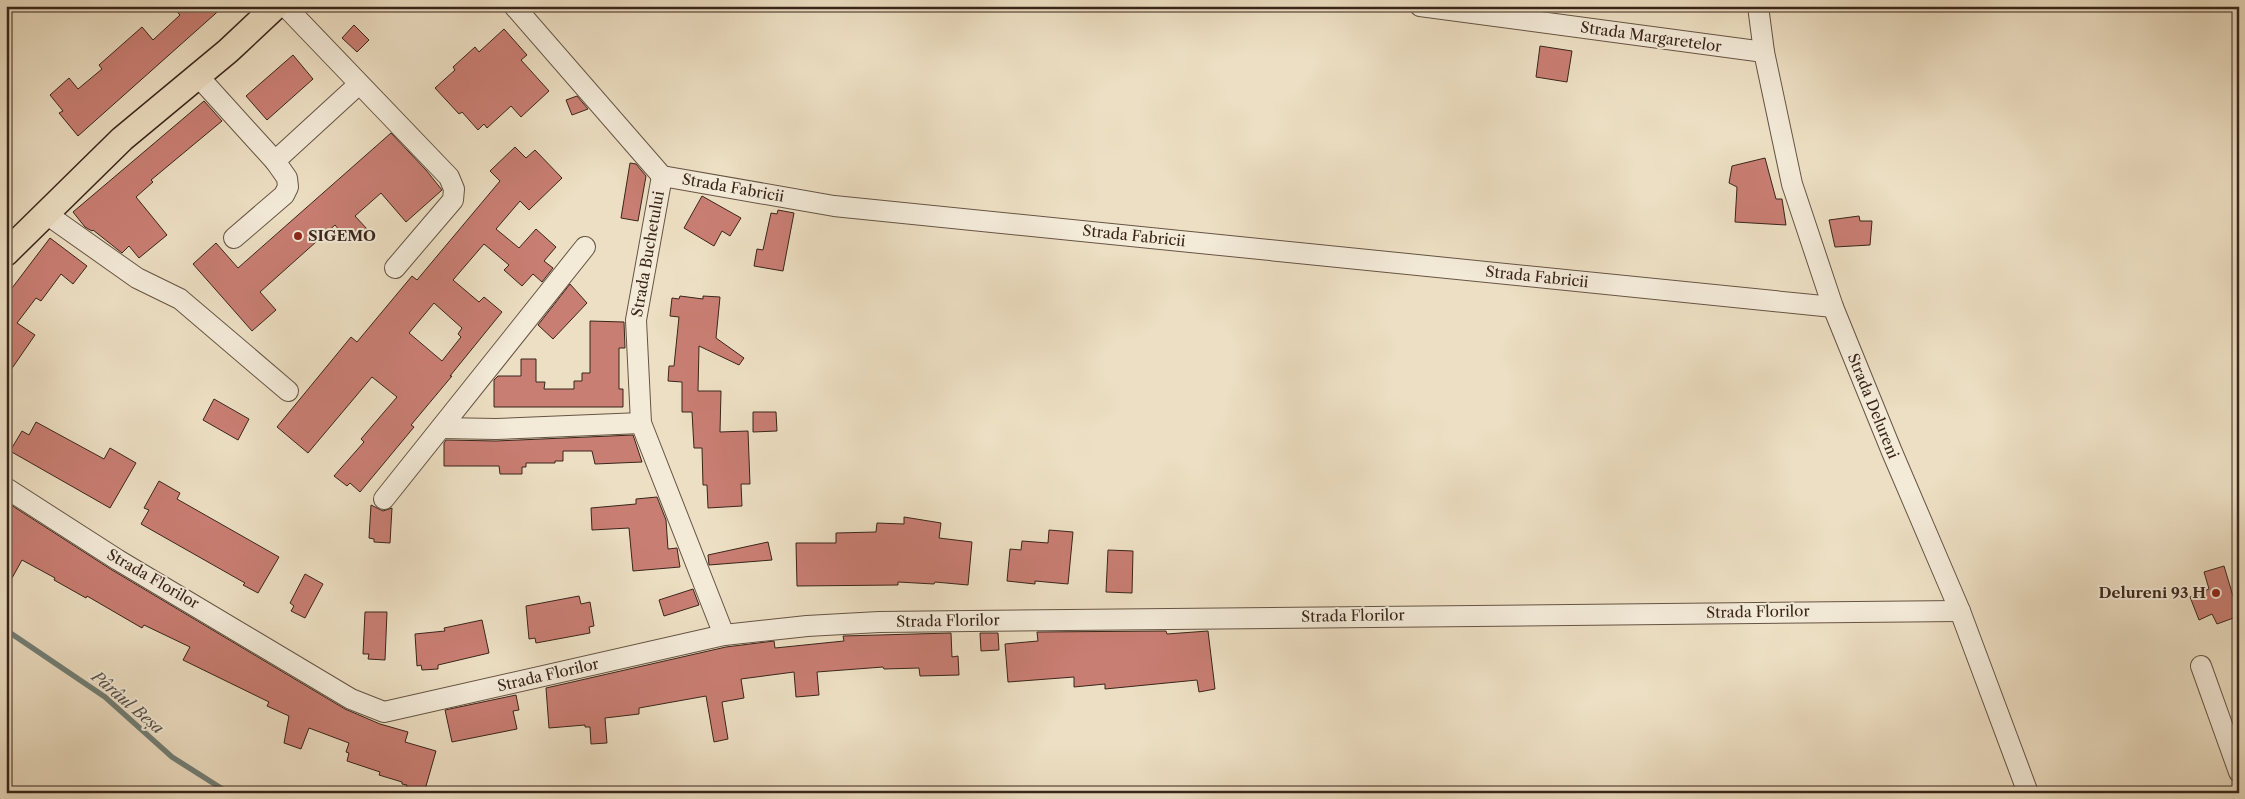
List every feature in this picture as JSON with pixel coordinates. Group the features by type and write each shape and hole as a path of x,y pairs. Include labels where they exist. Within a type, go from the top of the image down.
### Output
{"main road":[{"path":"6,253 122,139 228,51 276,6"}],"street":[{"path":"285,6 449,177 454,188 453,200 395,268"},
{"name":"Strada Fabricii","path":"514,6 662,176 834,206 1833,307"},
{"name":"Strada Margaretelor","path":"1420,6 1764,52"},
{"name":"Strada Delureni","path":"1758,6 1764,52 1792,184 1833,307 1892,452 1960,610 2028,793"},
{"path":"197,75 275,161 287,178 288,187 284,195 234,238"},
{"path":"275,161 360,84"},
{"name":"Strada Buchetului","path":"662,176 636,320 641,423 724,635"},
{"path":"45,213 137,278 180,299 288,391"},
{"path":"384,499 585,247"},
{"path":"441,428 496,429 641,423"},
{"name":"Strada Florilor","path":"6,488 118,560 351,699 384,712 724,635 807,626 879,622 1960,610"},
{"path":"2201,666 2239,772"}],"building":[{"path":"172,6 224,6 78,136 59,113 63,111 50,95 69,78 78,89 102,69 99,65 142,27 153,40 180,15"},
{"path":"354,25 369,40 357,52 342,38"},
{"path":"504,29 527,55 521,60 549,91 521,117 511,106 487,128 484,124 478,130 462,112 459,114 435,88 455,70 453,67 475,47 479,52"},
{"path":"1540,46 1572,51 1567,82 1536,77"},
{"path":"293,55 313,79 267,120 246,96"},
{"path":"577,96 588,109 572,115 566,100"},
{"path":"204,101 222,121 151,180 153,182 136,197 167,235 139,258 129,246 122,253 93,230 85,227 73,212"},
{"name":"SIGEMO","path":"391,133 442,190 406,222 381,193 355,216 367,229 350,243 335,225 260,292 276,310 252,331 193,264 216,243 238,268"},
{"path":"515,147 526,158 535,150 562,178 529,210 520,201 496,229 519,248 536,229 556,247 544,261 553,268 542,282 533,274 522,286 504,270 509,265 484,244 453,280 479,302 484,297 502,312 411,425 414,427 360,492 350,483 347,486 334,476 364,442 361,439 397,397 372,377 308,453 277,427 351,337 357,342 412,276 417,280 500,181 490,171","holes":["434,303 462,328 458,334 461,337 442,361 409,333"]},
{"path":"1765,158 1776,199 1782,199 1786,225 1735,222 1737,187 1729,183 1732,166"},
{"path":"630,163 636,164 646,176 638,221 621,218"},
{"path":"702,196 741,218 730,236 722,231 714,246 684,228"},
{"path":"778,210 794,213 783,271 754,266 757,249 763,250 771,213 777,214"},
{"path":"1859,216 1860,221 1872,221 1870,245 1835,247 1829,220"},
{"path":"50,238 87,266 73,284 61,274 41,301 36,298 17,323 35,335 6,377 6,296"},
{"path":"570,284 587,303 553,339 538,325"},
{"path":"680,296 703,299 703,296 720,297 716,338 744,358 739,365 699,346 698,391 721,391 720,432 748,431 750,484 741,484 742,506 708,508 707,485 703,485 702,448 694,448 692,412 682,412 682,382 668,381 669,366 674,366 679,317 670,316 672,298 679,299"},
{"path":"590,321 624,322 625,348 619,348 619,389 623,389 623,407 494,407 494,380 498,376 521,376 521,359 536,359 536,382 545,382 544,389 574,389 574,381 582,381 582,373 590,373"},
{"path":"214,399 249,419 238,440 203,420"},
{"path":"753,412 776,412 777,431 753,432"},
{"path":"36,422 104,459 110,448 136,463 110,508 10,451 22,431 29,435"},
{"path":"633,435 642,462 595,464 592,451 563,451 563,461 555,461 555,463 526,463 526,467 522,467 522,474 500,474 499,466 444,466 444,443 446,440 496,441"},
{"path":"159,481 180,493 177,499 279,557 258,593 243,585 245,583 141,524 149,510 144,508"},
{"path":"657,497 666,520 668,549 677,548 680,567 633,571 629,528 592,530 591,508 636,504 636,499"},
{"path":"11,505 112,570 345,709 380,724 408,732 405,742 436,751 424,793 405,790 407,785 402,784 402,782 379,775 380,772 347,761 349,753 346,752 349,743 309,728 301,749 284,743 289,716 267,706 269,702 183,660 190,647 144,625 142,628 87,596 86,598 54,580 55,578 22,560 6,589 6,513"},
{"path":"371,505 383,511 392,508 390,543 374,542 374,539 369,538"},
{"path":"904,517 941,523 939,538 972,542 968,585 935,582 934,584 898,582 898,585 797,586 796,543 836,543 836,533 876,532 877,523 904,524"},
{"path":"1049,530 1073,532 1068,584 1035,581 1035,584 1007,581 1010,549 1021,550 1022,541 1048,543"},
{"path":"768,542 772,560 709,565 708,555"},
{"path":"1108,550 1133,551 1132,593 1106,592"},
{"name":"Delureni 93 H","path":"2224,566 2239,616 2217,624 2212,614 2199,620 2190,597 2209,589 2204,572"},
{"path":"305,574 323,584 305,618 291,611 294,606 290,603"},
{"path":"693,589 699,605 664,616 659,600"},
{"path":"579,596 581,604 590,602 594,626 589,627 590,633 536,643 535,638 529,639 526,606"},
{"path":"365,612 387,612 385,660 368,659 369,654 363,654"},
{"path":"482,620 489,653 438,665 438,669 422,670 421,665 417,666 415,634 445,631 444,628"},
{"path":"1166,631 1167,634 1208,631 1215,689 1199,692 1197,680 1105,689 1105,684 1074,687 1074,677 1008,682 1005,644 1038,641 1037,632"},
{"path":"951,633 952,657 958,656 959,675 920,676 919,668 884,669 883,667 817,672 819,695 796,697 794,672 741,679 744,698 722,702 728,739 714,742 706,696 639,708 639,714 605,718 607,743 591,744 590,727 585,727 585,725 549,728 546,688 726,647 774,641 775,648 844,641 843,636"},
{"path":"980,633 998,633 999,650 981,651"},
{"path":"516,695 519,710 513,711 517,729 452,742 445,710"}],"waterway":[{"name":"Pârâul Beșa","path":"6,630 105,697 172,757 224,790 232,793"}],"place":[{"name":"SIGEMO","path":"298,236"},
{"name":"Delureni 93 H","path":"2216,593"}]}
